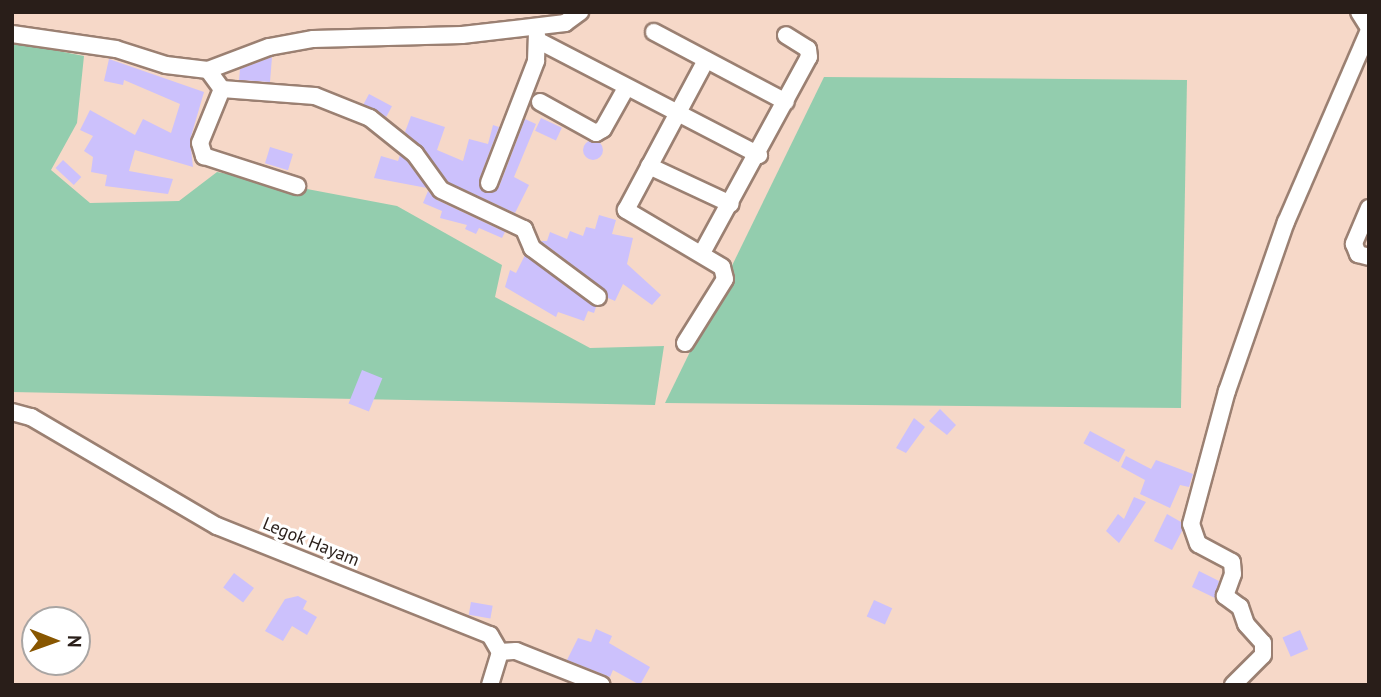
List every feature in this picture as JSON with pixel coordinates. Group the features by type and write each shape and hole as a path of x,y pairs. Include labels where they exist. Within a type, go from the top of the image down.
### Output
{"street":[{"path":"12,34 116,49 166,65 208,70 269,47 313,38 537,33 565,23 580,12"},
{"path":"1233,685 1263,655 1264,643 1246,624 1240,607 1225,596 1233,574 1232,562 1198,544 1191,524 1227,391 1286,222 1369,29 1359,12"},
{"path":"654,32 786,102"},
{"path":"537,33 626,88 759,155"},
{"path":"489,183 533,70 537,33"},
{"path":"702,253 759,155 809,57 808,48 786,35"},
{"path":"685,343 725,279 722,267 702,253 631,217 626,210 706,60"},
{"path":"208,70 222,89 315,96 369,118 415,154 441,190 524,229 532,248 598,297"},
{"path":"540,102 592,132 603,129 626,88"},
{"path":"222,89 200,143 204,156 297,186"},
{"path":"649,166 731,204"},
{"path":"1369,208 1354,244 1358,254 1369,257"},
{"name":"Legok Hayam","path":"12,412 31,416 217,526 490,635 500,652"},
{"path":"490,685 500,652 516,652 602,685"}],"green space":[{"path":"12,42 84,56 77,123 51,170 90,203 179,201 217,172 397,206 502,265 495,297 590,348 664,346 655,405 12,392"},
{"path":"824,77 1187,80 1181,408 665,403"}],"building":[{"path":"272,57 270,82 239,80 240,69"},
{"path":"109,59 204,92 190,140 193,167 135,150 129,171 173,179 168,194 105,186 107,175 91,172 93,157 84,151 93,136 80,130 90,110 135,135 143,119 171,133 180,104 124,80 123,85 104,81"},
{"path":"369,94 392,106 386,117 363,105"},
{"path":"411,116 445,127 437,150 463,161 469,139 488,144 493,125 499,127 479,180 481,190 490,193 499,187 525,119 536,124 514,177 529,185 515,213 448,182 423,148 405,132"},
{"path":"541,118 562,128 556,140 535,131"},
{"path":"593,140 600,143 603,150 600,157 593,160 586,157 583,150 586,143"},
{"path":"270,147 293,154 288,170 265,163"},
{"path":"400,155 427,188 374,178 381,156 398,161"},
{"path":"63,160 81,177 74,185 55,168"},
{"path":"428,191 437,200 505,232 502,238 479,228 476,234 465,229 467,225 440,218 442,211 423,203"},
{"path":"599,215 616,220 612,234 633,238 627,264 661,295 652,305 623,284 615,301 608,298 604,289 541,241 547,241 550,232 567,239 570,231 583,236 586,227 595,229"},
{"path":"525,255 596,307 594,313 588,311 584,321 558,312 556,317 505,287 510,270 516,273"},
{"path":"362,370 382,378 369,412 349,403"},
{"path":"940,409 956,425 947,435 929,421"},
{"path":"914,418 925,427 906,453 896,448"},
{"path":"1090,431 1125,450 1119,462 1083,443"},
{"path":"1126,456 1151,469 1156,460 1193,474 1189,487 1180,485 1170,508 1140,494 1145,480 1121,467"},
{"path":"1134,497 1146,502 1119,543 1106,531 1118,514 1124,519"},
{"path":"1167,514 1181,522 1182,531 1172,550 1154,541"},
{"path":"1199,571 1219,581 1215,598 1192,587"},
{"path":"234,573 254,588 243,602 223,587"},
{"path":"298,596 307,601 303,609 317,617 307,635 292,626 283,641 265,631 285,599"},
{"path":"874,600 892,608 885,625 867,616"},
{"path":"471,602 493,606 490,619 469,615"},
{"path":"596,629 612,636 609,643 650,667 640,685 613,670 610,677 567,660 578,638 591,642"},
{"path":"1300,630 1308,649 1291,657 1283,637"}]}
